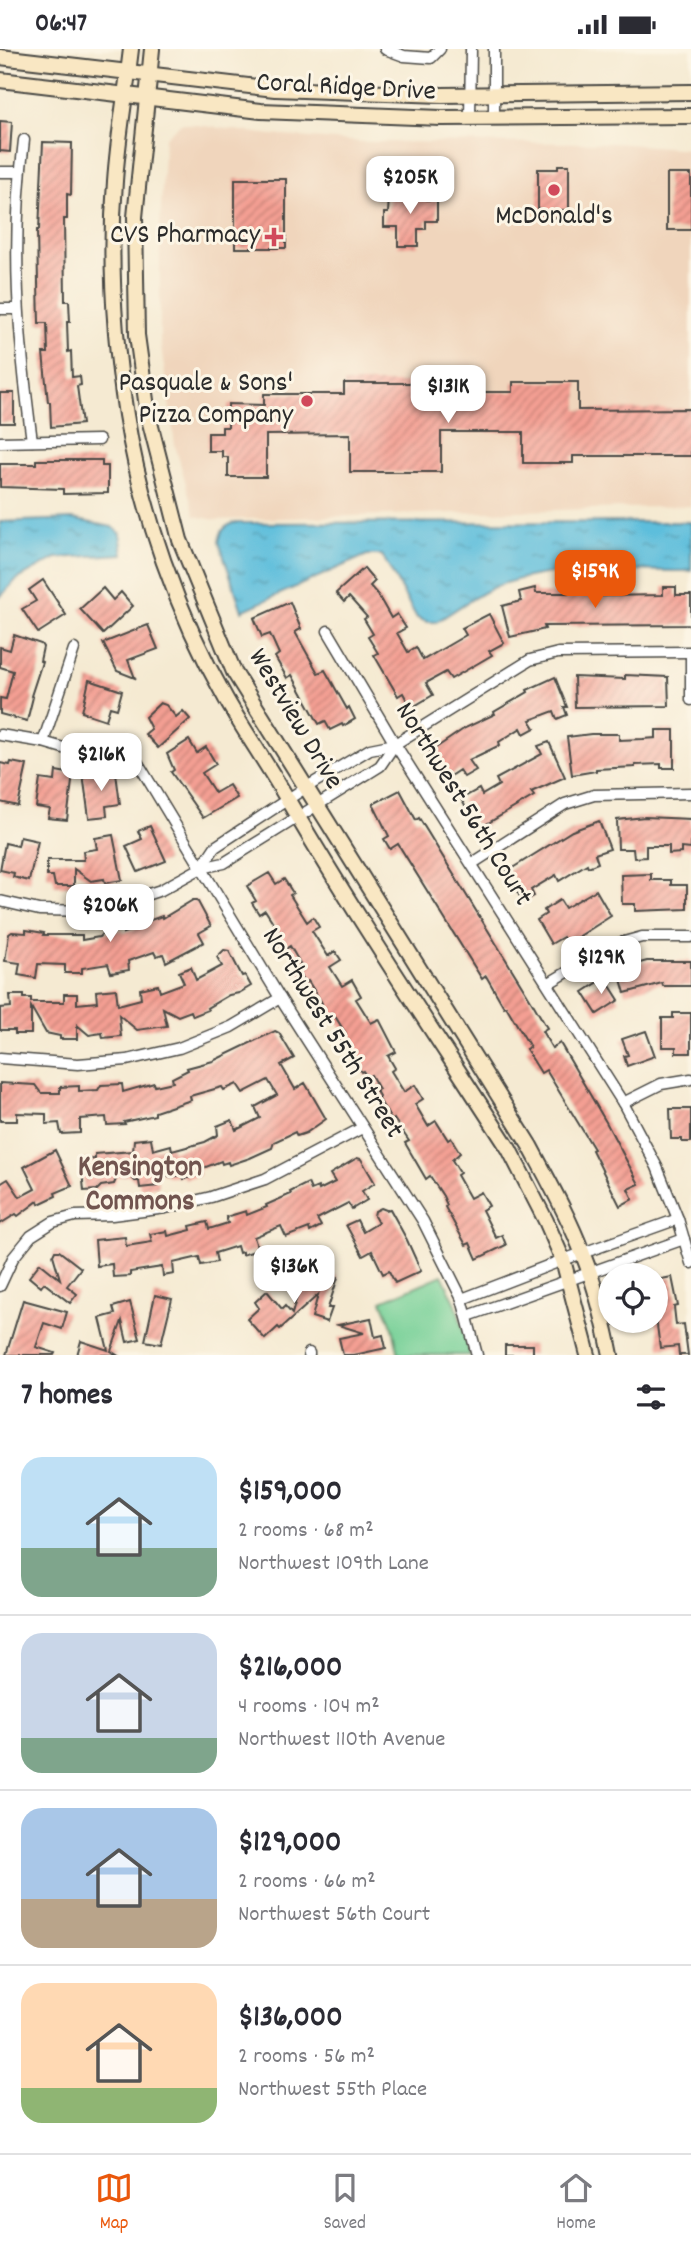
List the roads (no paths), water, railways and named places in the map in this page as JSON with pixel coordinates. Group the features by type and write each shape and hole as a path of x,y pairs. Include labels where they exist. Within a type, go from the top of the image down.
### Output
{"street":[{"name":"Westview Drive","path":"131,49 115,180 112,249 118,350 135,457 162,555 194,635 225,697 509,1149 563,1260 588,1355"},
{"name":"Westview Drive","path":"152,49 135,217 137,335 148,415 167,498 188,566 234,672 530,1146 583,1252 611,1355"},
{"path":"385,49 404,56 431,58 440,49"},
{"path":"470,117 471,49"},
{"path":"494,49 494,117"},
{"name":"Coral Ridge Drive","path":"0,57 275,89 470,95 691,92"},
{"name":"Coral Ridge Drive","path":"0,80 261,111 470,117 691,116"},
{"path":"24,140 16,249 17,309 32,441"},
{"path":"0,172 20,172"},
{"path":"0,309 17,309"},
{"path":"0,442 99,440"},
{"name":"Northwest 56th Court","path":"328,631 395,744 623,1103 657,1167 678,1219 691,1263"},
{"path":"0,735 43,742 74,649"},
{"path":"201,868 215,847 305,788 370,749 395,744 530,660 558,653 691,652 691,700"},
{"name":"Northwest 55th Street","path":"43,742 70,750 110,746 124,749 138,763 280,998 424,1221 462,1299 477,1355"},
{"path":"0,901 39,910 97,911 161,890 201,868 224,863 380,766 395,744"},
{"path":"472,863 565,804 594,795 691,793"},
{"path":"548,983 613,945 642,937 691,937"},
{"path":"0,1058 78,1064 127,1060 179,1048 231,1027 280,998"},
{"path":"623,1103 661,1084 691,1079"},
{"path":"0,1286 13,1258 32,1236 53,1222 75,1216 112,1215 166,1208 211,1197 265,1179 362,1128"},
{"path":"462,1299 678,1219"},
{"path":"468,1316 684,1239"}],"water":[{"path":"72,519 112,527 120,533 123,554 56,558 16,580 0,597 0,522"},
{"path":"691,522 691,571 590,570 539,575 492,588 436,622 417,618 382,555 367,555 242,611 219,542 223,530 234,523"}],"place":[{"name":"McDonald's","path":"554,190"},
{"name":"CVS Pharmacy","path":"274,237"},
{"name":"Pasquale & Sons' Pizza Company","path":"307,401"}],"district":[{"name":"Kensington Commons","path":"140,1186"}]}
